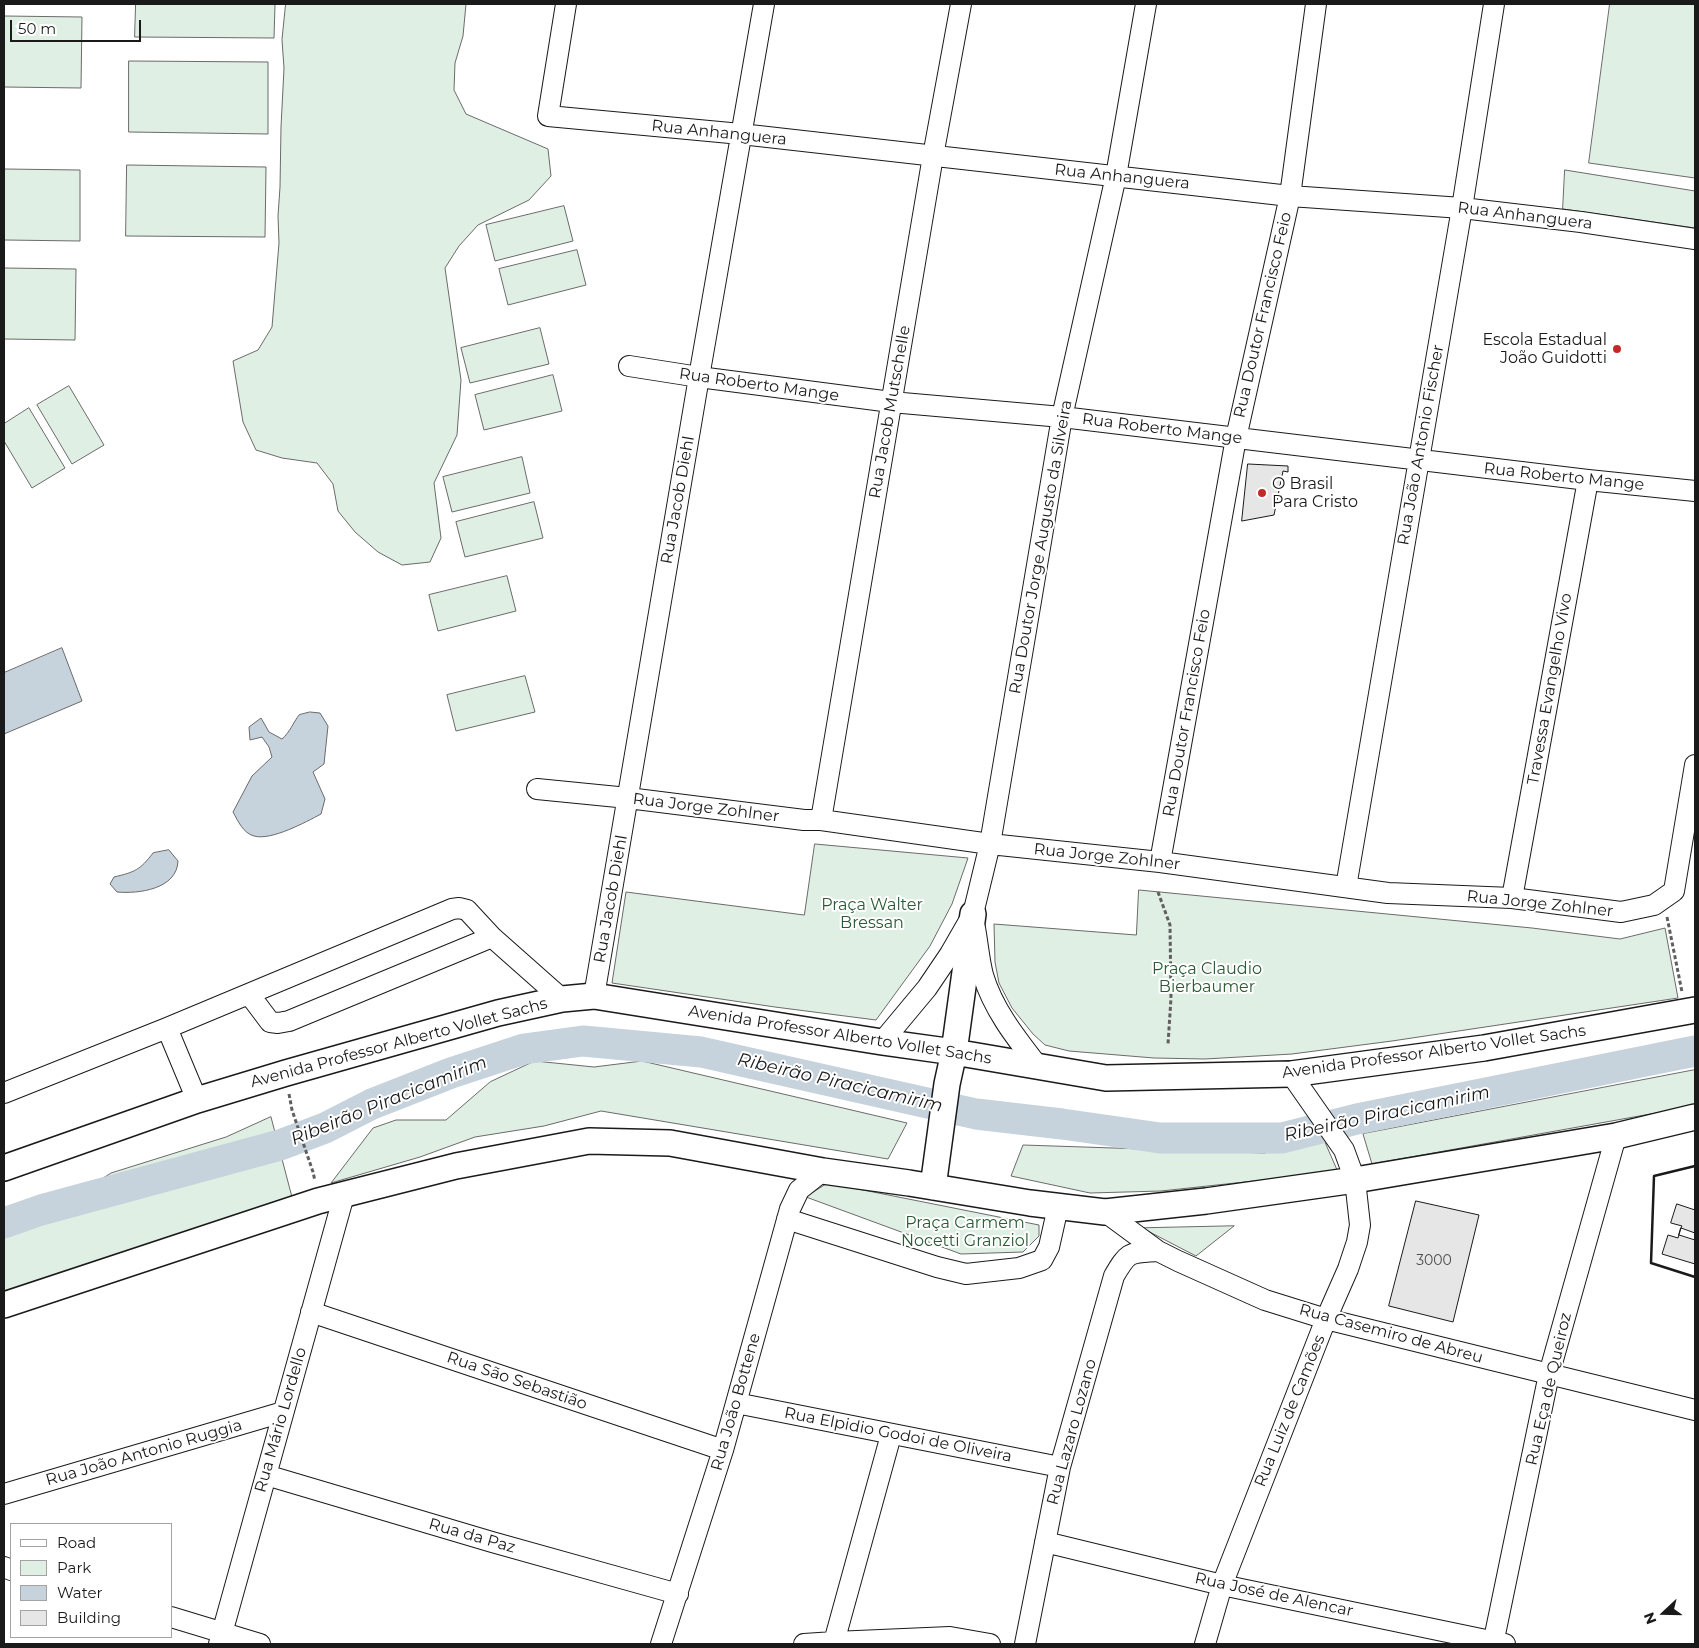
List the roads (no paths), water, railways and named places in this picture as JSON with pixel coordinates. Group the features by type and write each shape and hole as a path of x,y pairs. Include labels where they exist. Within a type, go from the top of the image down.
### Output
{"main road":[{"path":"933,1187 973,914"},
{"name":"Avenida Professor Alberto Vollet Sachs","path":"4,1168 198,1100 286,1073 498,1013 562,999 594,996 954,1052 1106,1078 1298,1084 1691,1011"},
{"path":"4,1305 297,1207 456,1166 589,1141 670,1143 823,1170 1058,1207 1104,1212 1206,1201 1355,1180 1616,1136 1695,1117"}],"street":[{"name":"Rua Anhanguera","path":"566,4 548,116 741,134 1290,196 1462,208 1581,222 1695,239"},
{"name":"Rua Jacob Diehl","path":"594,996 764,4"},
{"name":"Rua Jacob Mutschelle","path":"821,820 933,156 961,4"},
{"name":"Rua Doutor Jorge Augusto da Silveira","path":"882,1042 927,988 950,954 973,914 990,844 1062,417 1116,176 1146,4"},
{"name":"Rua Doutor Francisco Feio","path":"1160,862 1236,438 1290,196 1316,4"},
{"name":"Rua João Antonio Fischer","path":"1346,887 1462,208 1494,4"},
{"name":"Rua Roberto Mange","path":"629,366 892,402 1062,417 1695,491"},
{"name":"Travessa Evangelho Vivo","path":"1512,898 1588,480"},
{"name":"Rua Jorge Zohlner","path":"537,789 628,798 804,820 821,820 990,844 1160,862 1388,893 1512,898 1621,912 1654,905 1668,895 1695,765"},
{"path":"4,1093 167,1028 452,909 467,910 492,937 562,999"},
{"name":"Rua Doutor Jorge Augusto da Silveira","path":"973,914 983,974 993,1001 1016,1038 1037,1066"},
{"path":"249,994 270,1022 284,1022 492,937"},
{"path":"167,1028 198,1100"},
{"name":"Rua Luiz de Camões","path":"1206,1644 1222,1585 1326,1319 1348,1269 1357,1242 1360,1224 1355,1180 1344,1150 1298,1084"},
{"name":"Rua Eça de Queiroz","path":"1497,1643 1549,1374 1616,1136"},
{"name":"Rua João Bottene","path":"661,1644 723,1450 787,1219 799,1190 823,1170"},
{"name":"Rua Mário Lordello","path":"221,1638 344,1195"},
{"path":"787,1219 936,1267 966,1274 1019,1268 1042,1260 1049,1248 1058,1207"},
{"name":"Rua Casemiro de Abreu","path":"1104,1212 1158,1251 1265,1300 1326,1319 1695,1410"},
{"name":"Rua Lazaro Lozano","path":"1024,1644 1060,1467 1114,1276 1124,1258 1134,1252 1158,1251"},
{"name":"Rua São Sebastião","path":"311,1312 723,1450"},
{"name":"Rua Elpidio Godoi de Oliveira","path":"736,1403 1060,1467"},
{"name":"Rua João Antonio Ruggia","path":"4,1494 283,1412"},
{"path":"834,1642 891,1435"},
{"name":"Rua da Paz","path":"266,1476 678,1594"},
{"name":"Rua José de Alencar","path":"1045,1542 1222,1585 1497,1643"},
{"path":"172,1617 221,1638 260,1644"},
{"path":"804,1644 950,1637 990,1644"}],"water":[{"path":"62,648 82,701 4,734 4,673"},
{"path":"310,712 320,713 328,726 324,764 313,772 325,799 321,814 298,826 270,836 254,836 241,826 233,812 252,776 272,757 269,747 262,737 250,740 249,727 261,718 269,732 282,739 299,715"},
{"path":"169,850 178,861 176,870 164,884 136,892 117,892 110,884 114,877 132,872 140,867 153,853"}],"waterway":[{"name":"Ribeirão Piracicamirim","path":"4,1223 41,1210 280,1145 325,1128 372,1104 451,1073 524,1049 583,1041 701,1052 976,1114 1160,1138 1282,1138 1357,1119 1695,1051"}],"place":[{"name":"Escola Estadual João Guidotti","path":"1617,349"},
{"name":"O Brasil Para Cristo","path":"1262,493"}],"park label":[{"name":"Praça Walter Bressan","path":"872,914"},
{"name":"Praça Claudio Bierbaumer","path":"1207,978"},
{"name":"Praça Carmem Nocetti Granziol","path":"965,1232"}]}
